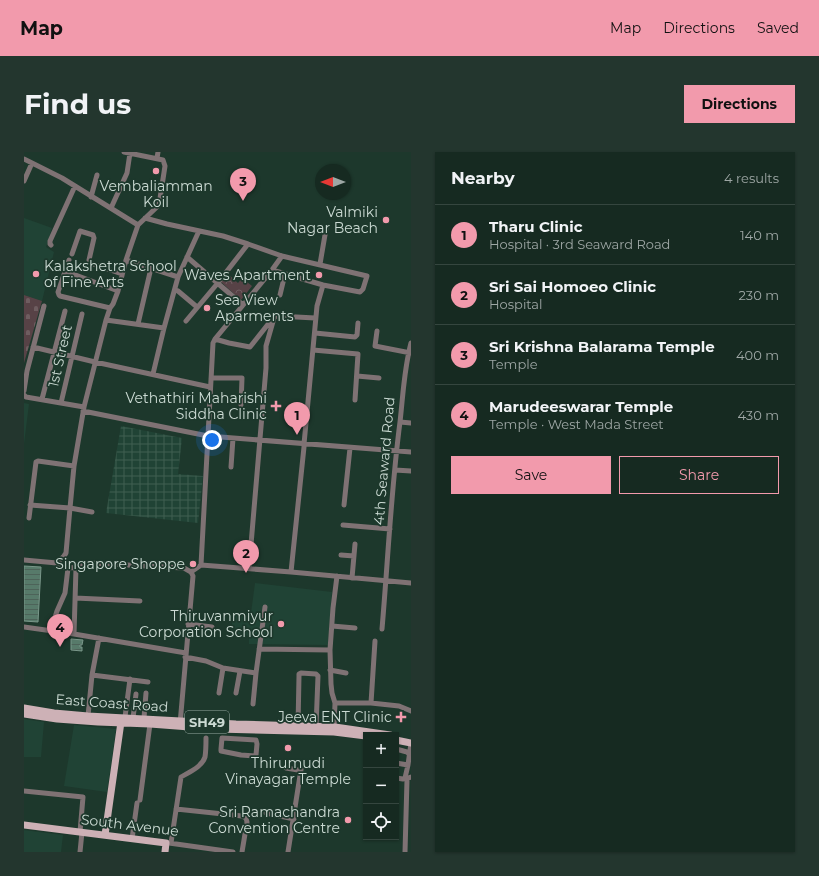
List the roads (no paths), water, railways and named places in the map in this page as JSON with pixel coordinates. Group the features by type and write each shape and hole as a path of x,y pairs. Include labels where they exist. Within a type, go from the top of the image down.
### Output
{"main road":[{"name":"East Coast Road","path":"24,708 54,713 88,716 99,719 123,720 150,724 298,726 363,732"},
{"name":"SH49","path":"24,714 57,719 99,719"},
{"name":"East Coast Road","path":"123,720 144,718 180,724 241,730 334,729 363,735"},
{"path":"105,835 123,720"},
{"path":"399,736 411,738"},
{"path":"399,741 411,743"},
{"name":"South Avenue","path":"24,825 169,843"},
{"path":"165,852 169,843"}],"street":[{"path":"124,152 138,153 160,159"},
{"path":"57,563 66,553 74,466 83,409 106,320 118,291 126,260 138,225 159,205 165,166 160,159 158,152"},
{"path":"111,208 127,174 130,153"},
{"path":"24,159 62,178 138,225"},
{"path":"24,181 32,163"},
{"path":"91,197 97,175"},
{"path":"51,245 50,241 75,186"},
{"path":"145,218 223,236 282,256 367,276 363,291 360,292 323,285 272,270"},
{"path":"320,264 326,229"},
{"path":"72,254 80,231 93,235 94,238 89,260 90,263 122,274"},
{"path":"153,374 178,277 199,231"},
{"path":"186,321 248,244"},
{"path":"201,565 213,343 282,256"},
{"path":"187,257 243,305"},
{"path":"69,260 58,292 59,295 110,308"},
{"path":"126,260 178,277"},
{"path":"138,324 151,268"},
{"path":"65,271 118,291"},
{"path":"280,295 285,274"},
{"path":"291,572 315,333 315,318 323,285"},
{"path":"178,291 197,307"},
{"path":"24,391 27,371 44,306"},
{"path":"42,399 65,311"},
{"name":"1st Street","path":"61,403 82,314"},
{"path":"249,568 266,368 266,346 274,318 276,316 315,318"},
{"path":"106,320 164,328"},
{"path":"216,339 250,347 269,323"},
{"path":"315,333 355,337 357,335 358,323"},
{"path":"377,331 375,346 410,352"},
{"name":"4th Seaward Road","path":"382,629 396,451 411,343"},
{"path":"33,347 210,387"},
{"path":"313,350 358,354 355,400"},
{"path":"357,376 379,378"},
{"path":"211,378 242,378 240,405"},
{"path":"24,395 208,436 411,452"},
{"path":"400,421 411,422"},
{"path":"231,467 233,438"},
{"path":"344,505 350,448"},
{"path":"29,518 37,461 74,466"},
{"path":"395,470 411,471"},
{"path":"30,505 70,508 92,512"},
{"path":"343,525 390,529"},
{"path":"352,578 355,544"},
{"path":"341,555 354,556"},
{"path":"24,560 57,563 64,568 76,568"},
{"path":"74,634 76,568 79,564 89,563 184,568 191,572 193,576 180,724"},
{"path":"191,572 201,565 411,583"},
{"path":"51,630 65,593 68,568"},
{"path":"334,729 335,703 332,693 330,650 337,576"},
{"path":"75,598 140,601"},
{"path":"253,704 265,607"},
{"path":"188,624 212,626"},
{"path":"332,626 355,628"},
{"path":"24,628 51,630 99,638 186,655 223,668 256,673"},
{"path":"88,716 92,675 99,638"},
{"path":"370,703 375,641"},
{"path":"259,649 330,650"},
{"path":"219,694 223,668"},
{"path":"330,670 346,672"},
{"path":"236,694 240,671"},
{"path":"298,726 299,674 301,673 316,674 318,676 316,727"},
{"path":"92,675 148,682"},
{"path":"123,720 130,679"},
{"path":"144,718 146,693"},
{"path":"133,718 136,694"},
{"path":"335,703 370,703 399,706 411,711"},
{"path":"132,839 150,724"},
{"path":"240,739 241,730"},
{"path":"169,843 181,776 201,764 204,759 206,738"},
{"path":"222,738 240,739 256,740 256,755 240,755 221,751 222,738"},
{"path":"399,778 406,778 411,743"},
{"path":"399,750 409,754"},
{"path":"288,852 302,763"},
{"path":"399,764 408,765"},
{"path":"286,768 301,772"},
{"path":"405,852 409,826 407,780 409,778"},
{"path":"24,791 83,797 80,852"},
{"path":"176,809 242,816 246,818 247,822 242,852"},
{"path":"266,814 294,819"},
{"name":"South Avenue","path":"169,843 233,852"}],"place":[{"name":"Vembaliamman Koil","path":"156,171"},
{"name":"Sri Krishna Balarama Temple","path":"243,201"},
{"name":"Valmiki Nagar Beach","path":"386,220"},
{"name":"Kalakshetra School of Fine Arts","path":"36,274"},
{"name":"Waves Apartment","path":"319,275"},
{"name":"Sea View Aparments","path":"207,308"},
{"name":"Vethathiri Maharishi Siddha Clinic","path":"276,406"},
{"name":"Tharu Clinic","path":"297,435"},
{"name":"Singapore Shoppe","path":"193,564"},
{"name":"Sri Sai Homoeo Clinic","path":"246,573"},
{"name":"Thiruvanmiyur Corporation School","path":"281,624"},
{"name":"Marudeeswarar Temple","path":"60,647"},
{"name":"Jeeva ENT Clinic","path":"401,717"},
{"name":"Thirumudi Vinayagar Temple","path":"288,748"},
{"name":"Sri Ramachandra Convention Centre","path":"348,820"}]}
